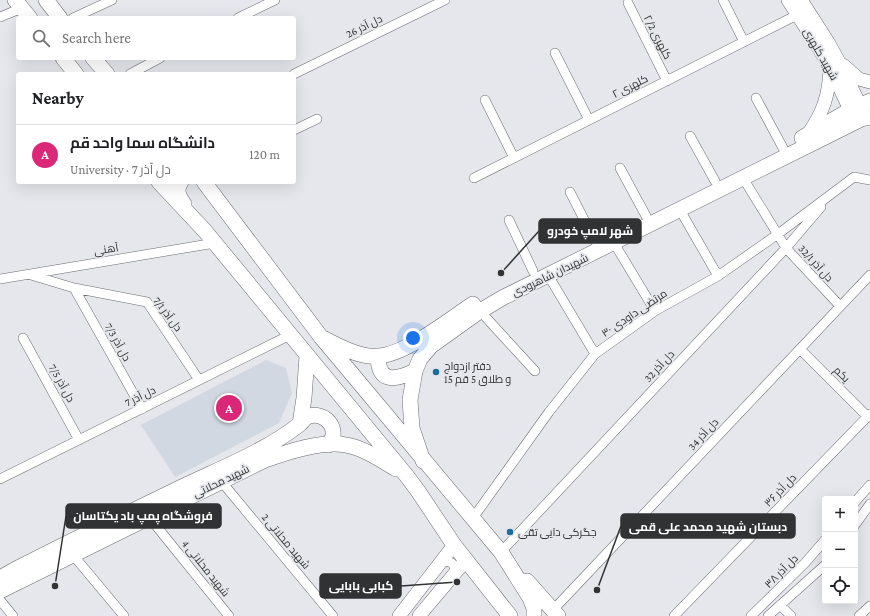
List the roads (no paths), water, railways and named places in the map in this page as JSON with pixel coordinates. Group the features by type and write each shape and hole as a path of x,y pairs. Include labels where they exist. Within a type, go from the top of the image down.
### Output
{"main road":[{"path":"46,0 58,16"},
{"name":"شهید کلهری","path":"788,0 834,65 862,110"},
{"name":"شهید کلهری","path":"801,0 834,65"},
{"path":"65,60 74,72"},
{"path":"95,60 104,72"},
{"path":"808,135 816,123 825,104 834,65 859,79 870,82"},
{"name":"شهیدان شاهرودی","path":"424,461 412,428 410,400 415,371 420,359 431,346 480,311 595,241 808,135 862,110"},
{"name":"شهیدان شاهرودی","path":"321,337 360,354 378,356 399,350 423,338 500,288 614,243 743,178 862,110"},
{"path":"161,184 205,231"},
{"path":"180,184 178,193 205,231 406,475 454,545 510,616"},
{"path":"206,184 321,337 501,552 556,613"},
{"path":"300,424 304,398 307,356"},
{"path":"378,356 378,366 384,374 393,379 415,371"},
{"name":"شهید محلاتی","path":"0,578 136,509 260,449 286,435 307,417 317,415 326,418 332,426 333,436 328,445"},
{"name":"شهید محلاتی","path":"0,592 221,481 265,460 287,452 328,445 346,445 368,453 406,475"},
{"path":"399,616 454,545"},
{"path":"501,552 530,598 534,608 534,616"},
{"path":"419,616 466,560"}],"street":[{"path":"76,16 112,0"},
{"path":"242,16 275,0"},
{"name":"دل آذر 26","path":"296,73 432,3 445,0"},
{"path":"723,0 744,42"},
{"name":"کلهری ۲/2","path":"628,3 667,81"},
{"path":"0,17 23,9"},
{"name":"کلهری ۲","path":"474,178 798,15"},
{"path":"555,53 588,120"},
{"path":"134,72 156,60"},
{"path":"756,98 783,148"},
{"path":"485,100 514,158"},
{"path":"296,129 317,119"},
{"path":"690,136 715,181"},
{"path":"620,168 646,216"},
{"name":"۳۰ مرتضی داودی","path":"473,518 549,412 595,354 655,311 718,276 778,234 854,177 870,180"},
{"name":"دل آذر 32/1","path":"743,178 786,248 840,306"},
{"path":"570,192 595,241"},
{"name":"دل آذر 32","path":"501,552 786,248 831,195"},
{"path":"680,210 718,276"},
{"path":"509,220 541,273 595,354"},
{"path":"614,243 655,311"},
{"name":"آهنی","path":"0,279 215,244"},
{"name":"دل آذر 7/1","path":"27,274 74,288 147,302 199,380"},
{"name":"دل آذر 34","path":"556,613 870,275"},
{"name":"دل آذر 7/3","path":"74,288 142,409"},
{"path":"480,311 535,371"},
{"name":"دل آذر 7","path":"0,479 290,335"},
{"name":"دل آذر 7/5","path":"23,338 79,440"},
{"name":"یکم","path":"800,349 869,416"},
{"name":"دل آذر ۳۶","path":"674,616 869,416"},
{"name":"شهید محلاتی 2","path":"221,481 333,616"},
{"path":"858,499 870,485"},
{"path":"858,521 870,504"},
{"name":"شهید محلاتی 4","path":"149,517 229,616"},
{"name":"دل آذر ۳۸","path":"752,616 805,563 822,543"},
{"path":"73,555 124,616"},
{"path":"440,563 446,561 452,563 455,568 454,574"},
{"path":"768,616 822,568"},
{"path":"0,600 13,616"},
{"path":"780,605 791,616"},
{"path":"859,616 870,606"}],"place":[{"name":"شهر لامپ خودرو","path":"501,273"},
{"name":"دفتر ازدواج 15 و طلاق 5 قم","path":"436,372"},
{"name":"دانشگاه سما واحد قم","path":"229,408"},
{"name":"جگرکی دایی تقی","path":"510,532"},
{"name":"کبابی بابایی","path":"457,582"},
{"name":"فروشگاه پمپ باد یکتاسان","path":"55,586"},
{"name":"دبستان شهید محمد علی قمی","path":"597,590"}]}
